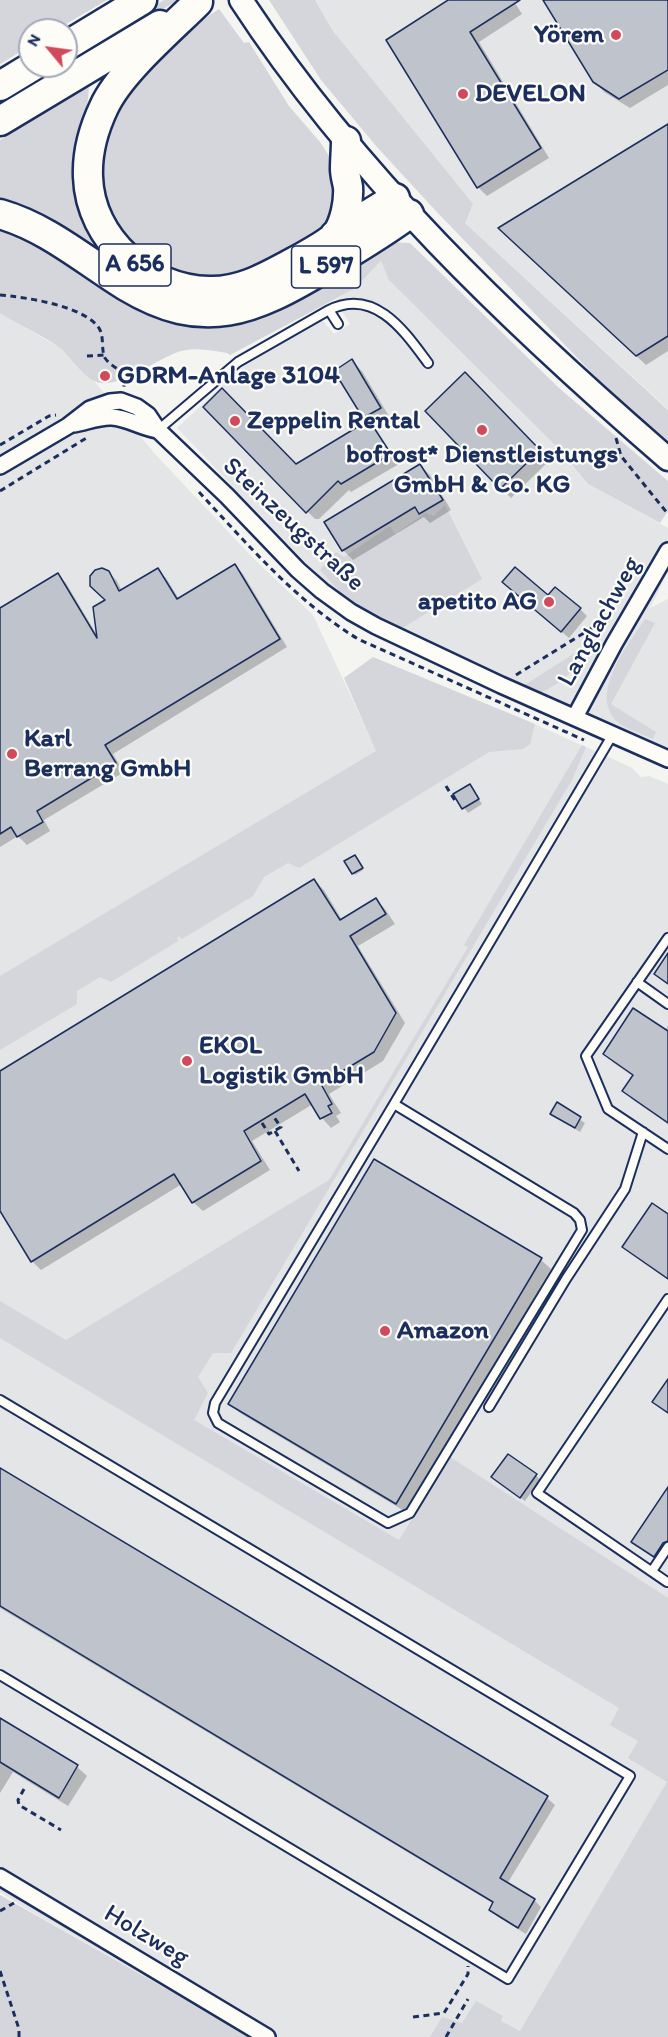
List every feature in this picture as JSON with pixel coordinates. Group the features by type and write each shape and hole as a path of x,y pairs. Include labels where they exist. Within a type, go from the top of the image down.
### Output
{"highway":[{"path":"78,39 142,0"},
{"name":"A 656","path":"0,121 200,1"},
{"name":"A 656","path":"200,1 124,77 105,105 89,154 88,178 93,205 113,243 140,269 172,285 208,291 225,290 255,282 298,259 335,235 402,206"},
{"path":"0,86 18,75"},
{"path":"335,235 348,199 345,171 346,141"},
{"name":"L 597","path":"0,213 58,240 126,286 151,299 179,308 212,312 238,310 279,295 383,233 402,206"}],"main road":[{"path":"245,6 288,68 402,206 468,274 583,383 668,459"}],"street":[{"path":"0,466 66,420 111,416 158,430"},
{"name":"Steinzeugstraße","path":"158,430 227,496 298,570 322,591 376,626 501,685 668,759"},
{"name":"Langlachweg","path":"575,717 668,551"},
{"name":"Holzweg","path":"0,1877 267,2037"}],"lane":[{"path":"158,430 238,362 339,305 362,305 375,308 400,326 428,363"},
{"path":"329,310 338,324"},
{"path":"394,1104 574,1213 580,1220 582,1230 410,1513 388,1523 218,1423 213,1413 215,1403 613,734"},
{"path":"668,938 586,1056 608,1109 668,1149"},
{"path":"637,982 668,1004"},
{"path":"489,1407 566,1279 625,1189 643,1132"},
{"path":"668,1299 537,1493 668,1582"},
{"path":"0,1400 630,1776 508,1979 0,1675"},
{"path":"652,1571 668,1547"}],"path":[{"path":"0,295 66,308 90,320 100,330 104,355 119,369 124,378 124,390"},
{"path":"87,356 104,355"},
{"path":"0,445 49,416 66,420"},
{"path":"0,491 97,432"},
{"path":"621,456 668,514"},
{"path":"501,685 613,615 635,610"},
{"path":"446,786 457,804"},
{"path":"262,1124 269,1134 281,1127 273,1116"},
{"path":"275,1131 299,1171"},
{"path":"24,1789 18,1800 19,1804 61,1830"},
{"path":"413,2017 444,2013 468,1974 468,1955"},
{"path":"0,1971 20,2037"},
{"path":"446,2037 468,1999"}],"shaded area":[{"path":"0,0 107,0 76,18 18,18 18,53 0,64"},
{"path":"164,0 178,0 78,61 78,53"},
{"path":"269,0 315,0 333,31 473,204 465,223 668,410 668,440 616,398 377,147 321,80"},
{"path":"315,0 668,0 668,409 465,223 333,31"},
{"path":"219,9 244,43 249,42 289,106 320,142 335,165 341,184 326,230 236,280 165,275 106,219 96,155 133,76 196,24"},
{"path":"36,78 49,78 0,108 0,99"},
{"path":"89,87 84,140 85,200 196,303 0,205 0,140"},
{"path":"0,226 20,232 160,314 387,242 410,243 559,388 668,481 668,511 660,523 588,484 559,449 389,280 381,261 354,289 230,355 193,349 181,351 127,377 106,383 92,380 60,348 0,313"},
{"path":"381,261 559,449 588,484 668,528 668,572 650,608 668,599 668,750 384,623 346,599 305,562 177,428 241,368 322,320 334,334 350,324 335,300 354,289"},
{"path":"0,313 60,348 95,382 156,455 254,559 313,615 376,750 488,705 613,759 632,768 641,777 649,776 668,784 668,2037 252,2037 0,1892"},
{"path":"445,505 482,579 401,629 346,598 320,570 336,552 344,557 390,526 395,534 425,513 434,516"},
{"path":"645,619 655,623 611,704 656,732 653,739 619,723 610,712 607,699 614,670"},
{"path":"597,639 579,664 557,684 539,693 523,686"},
{"path":"373,657 535,724 530,744 523,749 489,752 299,868 288,863 264,877 253,896 182,939 179,936 178,941 111,982 100,977 77,991 77,1004 0,1050 0,976 376,751 344,678"},
{"path":"582,745 586,747 572,780 231,1353 213,1353 198,1377 208,1393 194,1420 399,1540 450,1457 668,1598 668,2037 430,2037 442,2017 462,2023 476,2001 503,2016 501,2021 520,2031 667,1782 628,1758 638,1741 610,1725 619,1708 0,1338 0,1301 66,1340 329,1180 468,947 464,945"},
{"path":"0,1895 252,2037 0,2037"}],"building":[{"name":"DEVELON","path":"448,0 520,0 470,32 541,148 477,188 386,40"},
{"name":"Yörem","path":"543,0 668,0 668,70 619,99 593,82"},
{"path":"668,124 668,336 636,356 498,228"},
{"path":"352,359 381,408 363,418 334,371"},
{"name":"bofrost* Dienstleistungs GmbH & Co. KG","path":"465,372 540,450 500,489 425,411"},
{"path":"222,388 296,464 369,420 391,454 341,484 338,481 306,513 203,407"},
{"path":"420,464 443,500 419,514 415,507 342,551 324,522"},
{"path":"235,564 280,639 105,745 116,763 37,811 43,822 17,837 11,827 0,834 0,608 58,573 97,638 93,607 105,600 90,586 90,576 95,570 102,568 109,571 119,591 158,568 177,599"},
{"name":"apetito AG","path":"515,567 548,595 555,587 581,608 561,632 502,582"},
{"path":"470,784 479,799 462,809 453,794"},
{"path":"355,855 363,868 352,874 344,861"},
{"name":"EKOL Logistik GmbH","path":"314,879 340,920 376,898 386,914 350,936 396,1013 374,1052 321,1084 332,1104 328,1106 332,1113 320,1119 305,1094 244,1131 261,1161 192,1203 174,1174 31,1262 0,1211 0,1071"},
{"path":"668,953 668,984 654,974"},
{"path":"633,1008 668,1031 668,1123 622,1091 633,1075 603,1054"},
{"path":"557,1102 581,1117 575,1128 550,1114"},
{"name":"Amazon","path":"374,1159 542,1258 396,1504 228,1404"},
{"path":"652,1203 668,1214 668,1279 622,1247"},
{"path":"668,1379 668,1413 652,1402"},
{"path":"508,1454 537,1474 520,1498 491,1477"},
{"path":"0,1468 548,1796 500,1878 535,1899 518,1928 489,1910 493,1902 0,1606"},
{"path":"668,1487 668,1541 663,1543 654,1557 631,1542"},
{"path":"0,1718 78,1765 59,1798 0,1762"}],"place":[{"name":"Yörem","path":"616,35"},
{"name":"DEVELON","path":"463,94"},
{"name":"GDRM-Anlage 3104","path":"105,376"},
{"name":"Zeppelin Rental","path":"235,421"},
{"name":"bofrost* Dienstleistungs GmbH & Co. KG","path":"482,430"},
{"name":"apetito AG","path":"549,602"},
{"name":"Karl Berrang GmbH","path":"12,754"},
{"name":"EKOL Logistik GmbH","path":"187,1061"},
{"name":"Amazon","path":"385,1331"}]}
